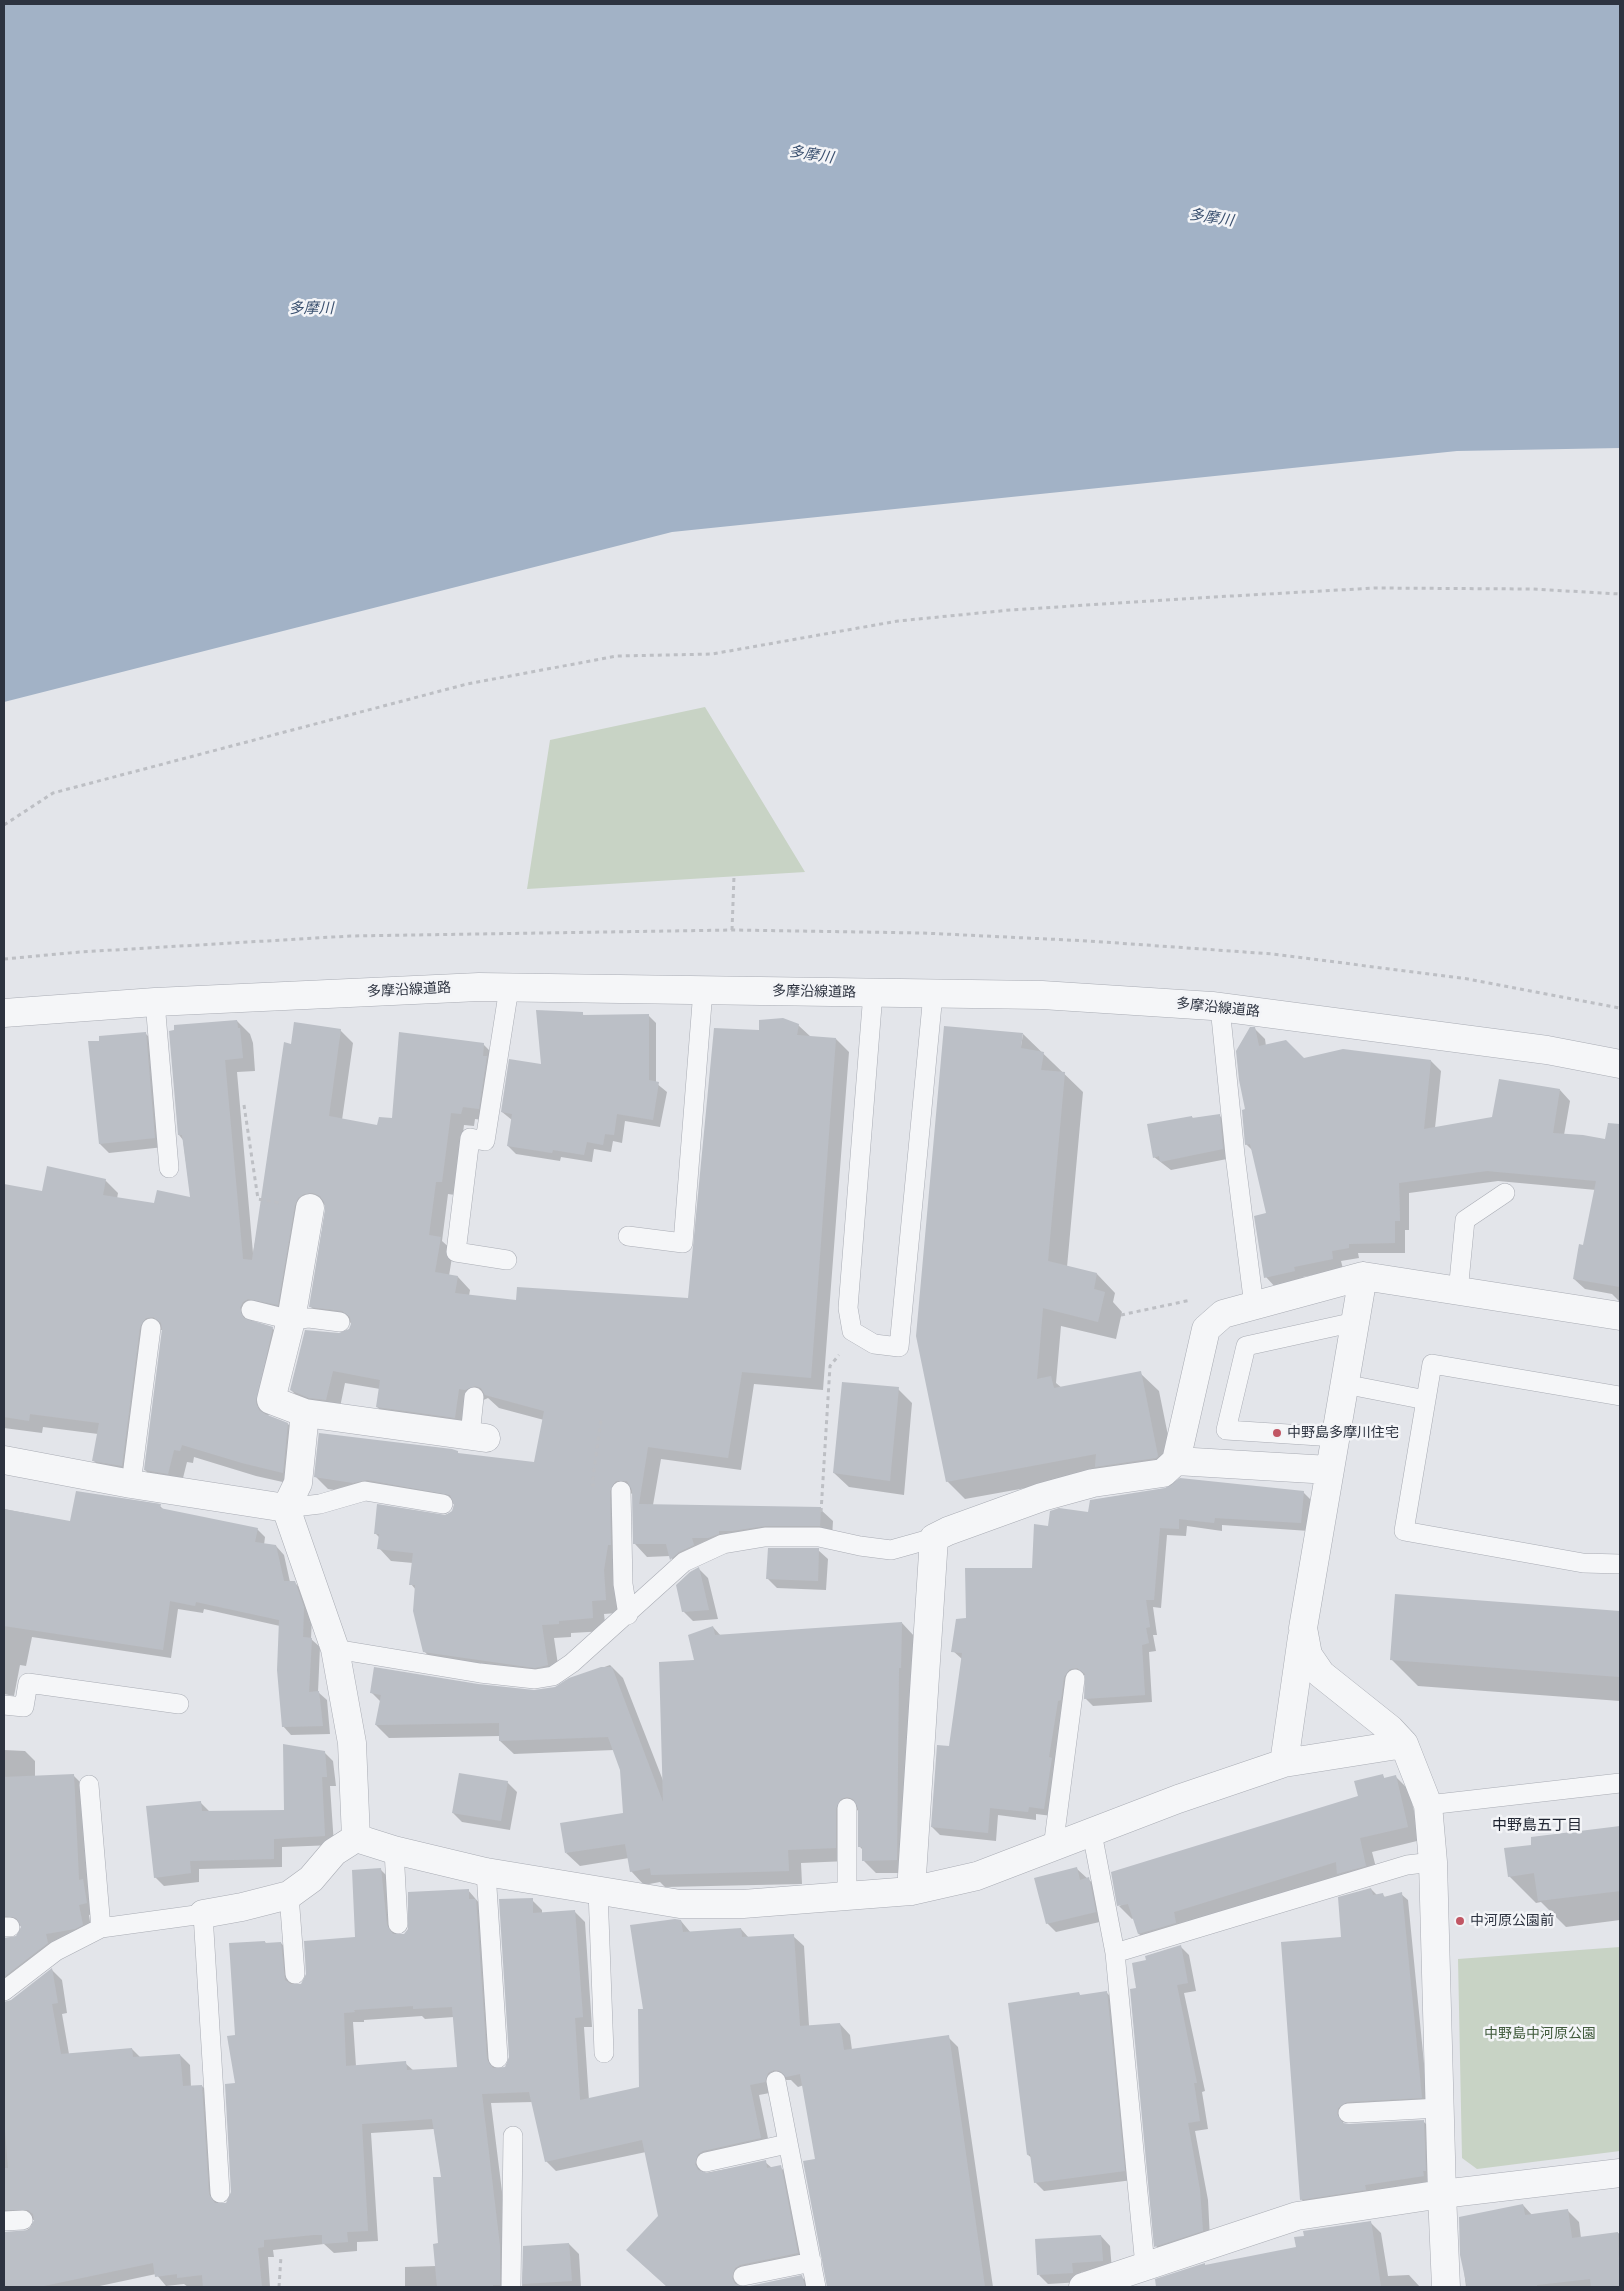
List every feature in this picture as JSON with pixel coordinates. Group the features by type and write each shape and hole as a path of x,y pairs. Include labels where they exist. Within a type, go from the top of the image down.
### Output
{"street":[{"name":"多摩沿線道路","path":"4,1013 155,1002 509,988 1042,995 1220,1007 1537,1049 1620,1064"},
{"path":"310,1208 291,1320 272,1400 304,1413 478,1437"},
{"path":"1284,1763 1303,1628 1363,1276"},
{"path":"911,1891 934,1538 948,1531 1042,1497 1094,1483 1163,1473 1176,1461 1206,1329 1223,1314 1363,1276 1620,1316"},
{"path":"304,1413 298,1483 286,1508 335,1649 352,1743 356,1838"},
{"path":"4,1460 131,1484 286,1508"},
{"path":"1176,1461 1330,1470"},
{"path":"1303,1628 1308,1655 1321,1674 1390,1729 1404,1744 1428,1806 1433,1862 1439,2108 1446,2287"},
{"path":"203,1914 242,1907 289,1895 311,1879 334,1852 356,1838 394,1850 486,1872 680,1904 744,1904 911,1891 976,1876 1054,1848 1178,1799 1284,1763 1404,1744"},
{"path":"1083,2287 1297,2216 1442,2194 1620,2172"}],"lane":[{"path":"507,1260 456,1252 470,1138 485,1140 509,988"},
{"path":"628,1236 683,1243 703,990"},
{"path":"873,993 848,1308 852,1331 874,1344 899,1347 933,994"},
{"path":"155,1002 169,1168"},
{"path":"1220,1007 1235,1155 1254,1306"},
{"path":"1458,1292 1465,1220 1505,1193"},
{"path":"251,1310 291,1320 309,1318 340,1322"},
{"path":"1335,1437 1226,1430 1246,1346 1355,1322"},
{"path":"131,1484 151,1328"},
{"path":"1620,1396 1432,1364 1404,1531 1583,1563 1620,1564"},
{"path":"1344,1384 1426,1400"},
{"path":"474,1397 478,1437"},
{"path":"286,1508 320,1504 365,1491 443,1504"},
{"path":"621,1491 623,1584 628,1615"},
{"path":"335,1649 480,1673 535,1678 553,1676 572,1663 628,1615 684,1562 723,1544 764,1537 819,1537 860,1546 891,1550 934,1538"},
{"path":"1054,1848 1075,1679"},
{"path":"4,1706 24,1707 28,1683 179,1704"},
{"path":"1428,1806 1620,1783"},
{"path":"89,1785 101,1928"},
{"path":"847,1808 847,1897"},
{"path":"1092,1833 1115,1953 1145,2266"},
{"path":"394,1850 398,1924"},
{"path":"1115,1953 1407,1865 1433,1862"},
{"path":"486,1872 498,2058"},
{"path":"598,1890 604,2053"},
{"path":"289,1895 295,1974"},
{"path":"4,1991 56,1951 101,1928 203,1914 220,2193"},
{"path":"776,2082 816,2287"},
{"path":"1348,2114 1439,2108"},
{"path":"511,2287 513,2136"},
{"path":"706,2162 787,2144"},
{"path":"4,2221 23,2220"},
{"path":"743,2276 812,2262"}],"path":[{"path":"4,825 53,793 467,684 617,656 712,654 898,621 1010,610 1196,598 1375,588 1532,589 1620,594"},
{"path":"732,930 734,876"},
{"path":"4,959 80,952 350,936 732,930 923,933 1089,941 1273,954 1468,979 1620,1008"},
{"path":"244,1105 258,1198 310,1208"},
{"path":"1121,1315 1196,1299"},
{"path":"819,1537 830,1366 842,1350"},
{"path":"601,1419 592,1484 621,1491"},
{"path":"279,2287 281,2256"}],"green space":[{"path":"705,707 805,872 527,889 550,740"},
{"name":"中野島中河原公園","path":"1620,1947 1620,2151 1477,2169 1462,2158 1458,1959"}],"water":[{"name":"多摩川","path":"4,4 1620,4 1620,448 1457,451 672,532 4,702"}],"building":[{"path":"536,1010 583,1012 583,1015 649,1014 649,1080 659,1082 653,1120 617,1114 614,1135 605,1134 603,1145 587,1142 584,1155 553,1150 552,1153 507,1146 512,1114 501,1112 509,1059 541,1064"},
{"path":"783,1018 799,1024 797,1035 836,1038 811,1378 742,1372 728,1458 648,1447 639,1504 821,1507 820,1526 765,1526 719,1531 719,1534 708,1538 692,1538 694,1545 679,1552 670,1560 666,1544 633,1544 632,1490 627,1481 616,1481 610,1491 611,1545 608,1545 604,1570 606,1600 592,1601 593,1618 559,1621 559,1624 542,1625 548,1665 535,1668 423,1652 413,1611 415,1585 409,1585 413,1553 377,1549 379,1534 374,1534 377,1504 446,1515 452,1511 454,1505 450,1495 367,1480 353,1483 314,1477 319,1431 319,1433 452,1449 458,1451 458,1453 534,1462 544,1411 485,1395 481,1388 475,1386 465,1390 459,1389 455,1418 376,1407 380,1380 333,1371 326,1400 309,1398 290,1390 305,1330 339,1333 349,1329 351,1324 350,1317 342,1311 309,1307 325,1210 324,1202 320,1196 313,1193 304,1194 298,1198 295,1205 278,1305 248,1299 243,1302 240,1308 244,1318 273,1327 256,1403 259,1410 265,1414 288,1423 283,1473 182,1445 180,1451 174,1450 168,1474 144,1470 162,1329 161,1323 153,1317 146,1318 140,1327 122,1466 92,1461 99,1423 30,1414 29,1421 4,1417 4,1184 42,1191 47,1166 106,1179 103,1195 154,1203 157,1190 190,1197 182,1135 178,1135 169,1031 174,1030 174,1025 237,1020 238,1028 240,1028 243,1058 225,1060 243,1259 252,1260 284,1042 291,1044 294,1022 341,1029 329,1116 377,1125 379,1117 392,1118 399,1032 484,1043 483,1056 487,1056 479,1109 463,1107 461,1114 451,1113 442,1182 436,1182 429,1235 441,1237 435,1272 458,1276 455,1293 516,1300 517,1287 688,1298 714,1028 759,1030 759,1020"},
{"path":"944,1026 1023,1033 1021,1048 1044,1052 1041,1070 1065,1072 1048,1261 1097,1273 1094,1289 1105,1292 1098,1322 1043,1308 1037,1379 1051,1376 1054,1388 1141,1371 1158,1456 1156,1458 1095,1467 1096,1454 946,1482 916,1336"},
{"path":"1250,1027 1255,1027 1259,1046 1286,1040 1304,1058 1343,1049 1431,1060 1424,1129 1492,1117 1499,1079 1560,1089 1553,1133 1605,1139 1608,1123 1620,1124 1620,1287 1573,1279 1579,1244 1583,1245 1596,1181 1487,1171 1399,1183 1400,1221 1395,1221 1395,1243 1349,1244 1349,1248 1332,1251 1333,1259 1294,1267 1295,1271 1264,1278 1254,1216 1266,1213 1250,1144 1245,1145 1242,1110 1245,1109 1236,1051"},
{"path":"146,1032 155,1138 99,1144 88,1041 99,1041 99,1036"},
{"path":"1220,1114 1223,1149 1160,1162 1159,1156 1153,1158 1147,1124 1192,1116 1192,1118"},
{"path":"842,1382 899,1387 890,1481 833,1473"},
{"path":"1180,1478 1304,1491 1301,1523 1215,1518 1214,1523 1179,1519 1179,1529 1160,1528 1154,1600 1146,1600 1150,1627 1146,1628 1149,1643 1142,1645 1145,1695 1084,1699 1085,1674 1077,1668 1070,1669 1064,1677 1061,1700 1058,1701 1049,1757 1052,1758 1044,1809 1029,1807 1028,1812 990,1808 988,1833 931,1827 937,1745 949,1746 962,1653 951,1652 956,1619 966,1618 965,1568 1032,1568 1034,1524 1048,1526 1050,1511 1059,1508 1088,1512 1090,1500 1165,1488"},
{"path":"76,1491 161,1504 160,1508 258,1528 255,1542 276,1545 284,1581 295,1581 304,1607 303,1637 312,1638 309,1692 319,1691 323,1726 282,1727 277,1670 279,1620 196,1602 195,1606 170,1601 163,1650 4,1626 4,1509 70,1521"},
{"path":"768,1548 819,1548 818,1581 766,1579"},
{"path":"699,1567 709,1610 682,1612 676,1585 690,1572"},
{"path":"1395,1594 1620,1611 1620,1677 1390,1660"},
{"path":"902,1622 901,1668 899,1668 897,1860 862,1861 862,1847 858,1847 858,1808 853,1799 847,1797 841,1799 836,1808 836,1848 788,1850 789,1871 651,1875 650,1868 630,1872 625,1844 565,1853 560,1823 623,1813 620,1770 608,1737 499,1741 499,1723 375,1725 381,1695 370,1693 374,1667 478,1684 534,1690 555,1687 569,1678 601,1667 612,1667 663,1802 659,1662 694,1660 688,1635 713,1626 715,1635"},
{"path":"283,1744 325,1751 327,1777 322,1777 325,1836 274,1839 274,1859 190,1861 191,1873 154,1878 146,1806 201,1801 202,1811 284,1810"},
{"path":"459,1773 508,1781 501,1821 452,1813"},
{"path":"74,1774 79,1880 83,1879 87,1903 79,1905 83,1925 75,1929 46,1934 48,1943 4,1977 4,1938 16,1936 21,1927 16,1918 4,1916 4,1777"},
{"path":"1383,1774 1384,1778 1396,1775 1408,1827 1360,1838 1366,1866 1337,1874 1336,1862 1174,1912 1176,1923 1138,1934 1128,1904 1117,1906 1111,1872 1358,1796 1354,1781"},
{"path":"1620,1826 1620,1891 1538,1901 1534,1873 1508,1877 1504,1848 1531,1845 1531,1837"},
{"path":"1077,1867 1080,1880 1089,1877 1096,1912 1046,1924 1034,1878"},
{"path":"381,1868 387,1925 393,1934 404,1934 408,1929 408,1892 469,1889 469,1899 476,1899 487,2059 493,2068 505,2067 509,2057 499,1899 533,1898 533,1913 575,1910 583,2017 575,2018 580,2100 639,2087 638,2009 643,2009 630,1925 675,1919 681,1920 683,1932 741,1928 742,1937 794,1934 800,2026 840,2023 844,2050 949,2035 985,2287 827,2287 803,2161 815,2159 800,2074 786,2077 780,2071 774,2070 768,2073 765,2082 750,2085 761,2138 703,2151 698,2154 695,2164 698,2170 708,2173 766,2160 767,2168 781,2165 798,2253 740,2265 735,2268 732,2278 735,2284 745,2287 667,2287 626,2250 658,2216 642,2140 545,2162 529,2092 482,2094 500,2246 500,2285 493,2285 493,2287 437,2287 433,2244 438,2243 433,2177 441,2177 432,2119 362,2124 368,2231 347,2232 348,2242 322,2244 322,2235 264,2240 264,2247 258,2248 262,2287 203,2287 202,2275 177,2278 177,2274 155,2277 153,2263 39,2287 4,2287 4,2232 29,2230 34,2220 33,2214 28,2210 4,2210 4,2168 8,2168 4,2116 4,2002 11,2000 52,1968 58,2003 52,2004 61,2054 132,2048 133,2057 180,2054 183,2086 202,2085 209,2194 215,2203 226,2203 231,2192 225,2084 235,2083 227,2036 235,2035 229,1943 281,1942 285,1980 291,1984 301,1984 306,1974 304,1941 355,1937 352,1870","holes":["413,2006 413,2009 452,2007 457,2067 407,2070 406,2061 346,2066 344,2013 355,2012 354,2010"]},
{"path":"1371,1888 1373,1895 1383,1893 1384,1897 1402,1892 1422,2098 1347,2102 1338,2108 1337,2114 1343,2123 1349,2124 1424,2120 1426,2171 1423,2171 1424,2176 1365,2185 1366,2190 1300,2200 1281,1942 1341,1937 1338,1897"},
{"path":"1181,1945 1188,1983 1177,1985 1197,2083 1194,2083 1200,2121 1188,2123 1200,2190 1203,2231 1154,2247 1130,1989 1136,1988 1132,1963 1146,1960 1145,1956"},
{"path":"1107,1991 1125,2171 1034,2183 1030,2154 1027,2155 1008,2003 1079,1992 1080,1995"},
{"path":"1523,2204 1525,2215 1568,2209 1572,2238 1618,2232 1620,2287 1591,2287 1590,2279 1537,2285 1537,2287 1467,2287 1460,2255 1459,2217"},
{"path":"1371,2221 1381,2287 1156,2287 1155,2279 1205,2263 1205,2265 1296,2247 1294,2237 1304,2236 1303,2231"},
{"path":"1101,2235 1103,2261 1072,2263 1073,2273 1037,2275 1035,2239"},
{"path":"569,2243 572,2281 522,2284 523,2246"},
{"path":"802,2275 805,2287 745,2287"}],"place":[{"name":"中野島多摩川住宅","path":"1277,1433"},
{"name":"中河原公園前","path":"1460,1921"}],"district":[{"name":"中野島五丁目","path":"1537,1826"}]}
